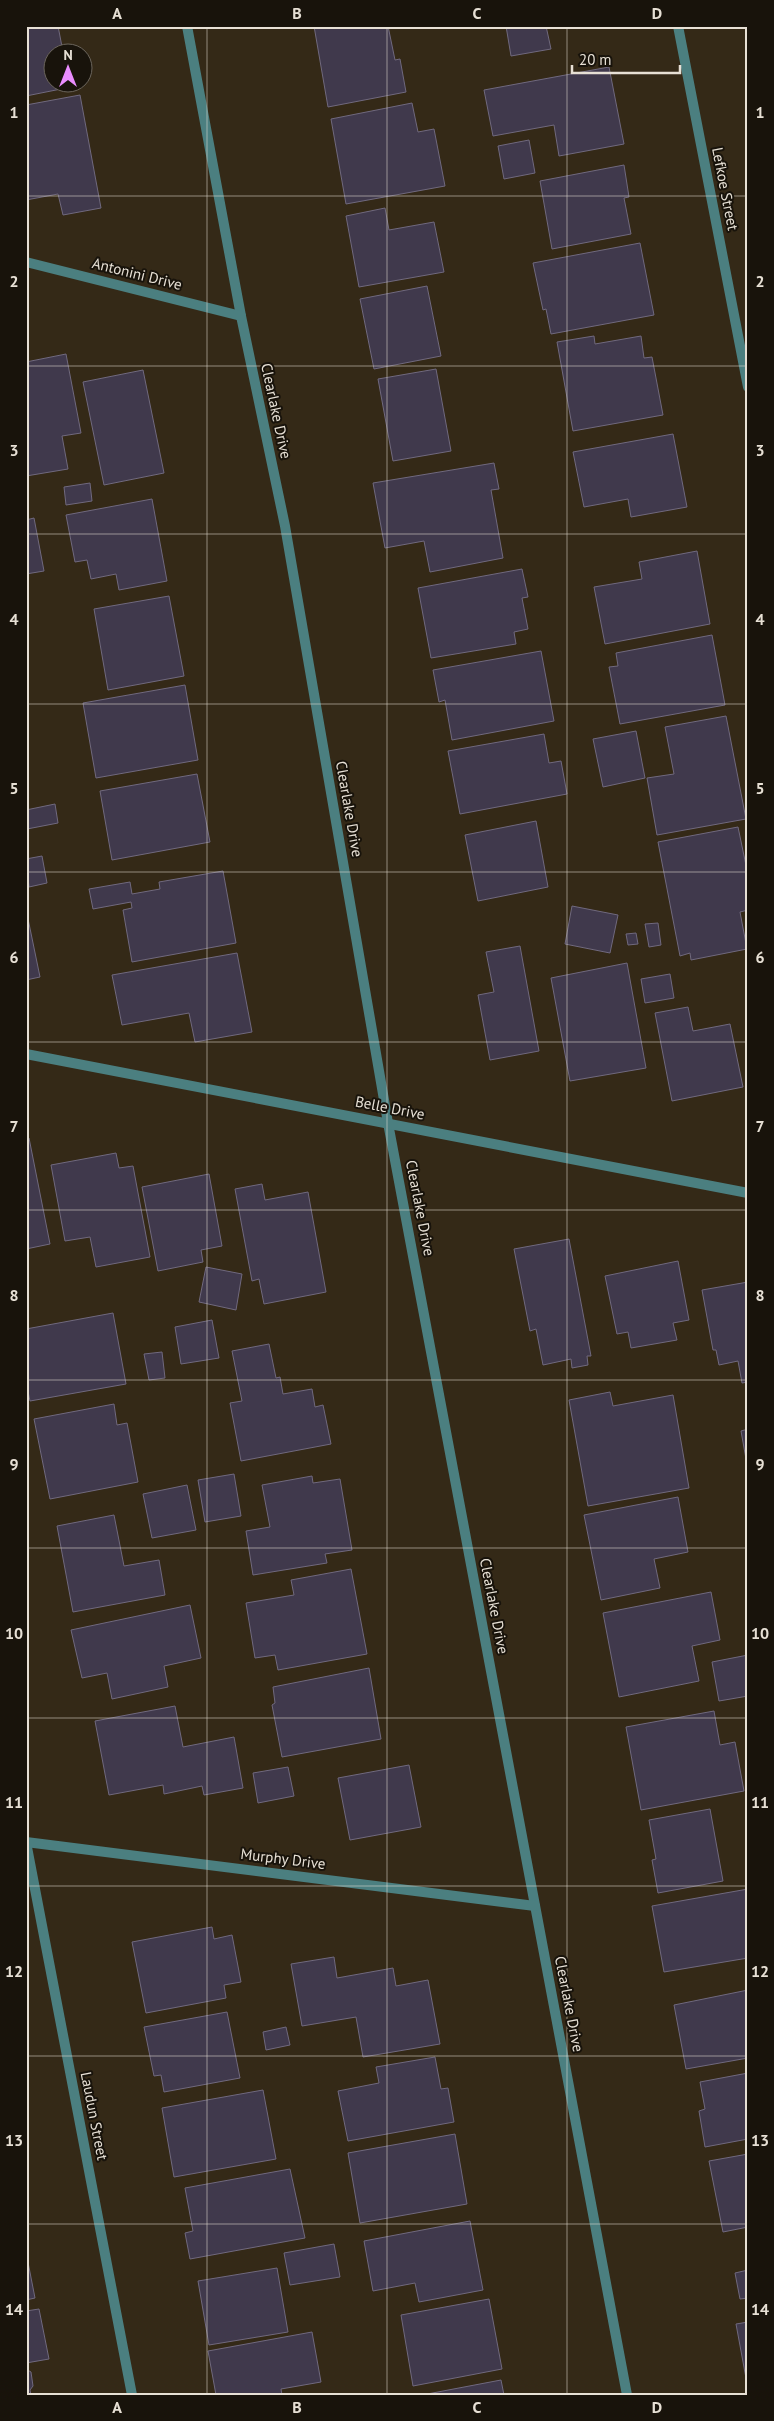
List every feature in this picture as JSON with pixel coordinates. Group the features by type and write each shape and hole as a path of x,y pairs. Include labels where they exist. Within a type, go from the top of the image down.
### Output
{"street":[{"name":"Clearlake Drive","path":"187,26 241,316 285,526 388,1123 627,2395"},
{"name":"Lefkoe Street","path":"678,26 748,387"},
{"name":"Antonini Drive","path":"26,262 241,316"},
{"name":"Belle Drive","path":"26,1054 748,1193"},
{"name":"Murphy Drive","path":"26,1842 535,1906"},
{"name":"Laudun Street","path":"26,1842 132,2395"}],"building":[{"path":"26,26 58,26 61,42 42,42 42,92 46,92 26,96"},
{"path":"314,26 388,26 395,60 400,59 406,92 328,107"},
{"path":"506,26 546,26 551,49 511,56"},
{"path":"609,67 624,144 559,156 554,125 493,136 484,90"},
{"path":"80,95 101,208 63,215 58,194 26,200 26,105"},
{"path":"412,103 418,132 434,129 445,186 346,204 331,119"},
{"path":"529,140 535,173 504,179 498,146"},
{"path":"624,165 629,197 624,198 631,234 552,249 540,181"},
{"path":"385,208 389,230 434,222 444,272 359,287 346,216"},
{"path":"640,243 654,315 551,334 546,309 543,310 533,263"},
{"path":"427,286 441,356 374,369 360,299"},
{"path":"594,336 595,344 641,336 644,358 652,357 663,415 573,431 557,342"},
{"path":"66,354 81,433 62,436 68,469 26,476 26,362"},
{"path":"436,369 451,451 393,461 378,379"},
{"path":"143,370 164,473 104,485 83,382"},
{"path":"673,434 687,507 631,517 628,499 584,507 573,452"},
{"path":"494,463 499,489 491,490 503,558 430,572 424,541 385,548 373,483"},
{"path":"90,483 92,501 66,505 64,487"},
{"path":"152,499 167,581 119,590 116,574 91,579 87,560 75,562 66,515"},
{"path":"34,518 44,571 26,574 26,520"},
{"path":"697,551 710,624 605,644 594,587 642,579 639,562"},
{"path":"522,569 528,597 522,598 528,629 514,632 516,644 431,658 418,588"},
{"path":"169,596 184,676 108,690 94,609"},
{"path":"712,635 725,705 620,724 609,667 618,666 616,653"},
{"path":"541,651 554,721 452,740 445,700 439,702 433,670"},
{"path":"185,685 198,760 96,778 83,703"},
{"path":"726,716 746,819 657,835 647,778 674,774 665,727"},
{"path":"636,731 645,778 603,787 593,739"},
{"path":"544,734 549,763 561,761 567,794 460,814 448,751"},
{"path":"197,774 210,842 112,860 100,791"},
{"path":"55,804 58,823 27,829 26,810"},
{"path":"536,821 548,887 478,901 465,835"},
{"path":"738,827 748,875 748,910 740,912 747,949 691,960 690,953 680,956 658,842"},
{"path":"42,856 47,883 29,887 26,859"},
{"path":"223,871 236,943 132,962 123,910 132,908 131,902 93,909 89,889 130,882 132,894 160,889 159,882"},
{"path":"572,906 618,915 610,953 565,944"},
{"path":"26,909 40,977 26,980"},
{"path":"658,923 661,945 649,947 645,924"},
{"path":"636,933 638,944 628,945 626,934"},
{"path":"520,946 539,1051 490,1060 478,995 494,992 486,952"},
{"path":"237,953 252,1032 195,1042 189,1013 122,1025 112,975"},
{"path":"627,963 646,1068 570,1081 551,978"},
{"path":"670,974 674,998 645,1003 641,979"},
{"path":"688,1007 693,1031 730,1024 743,1087 672,1101 655,1013"},
{"path":"29,1138 50,1244 26,1249 26,1139"},
{"path":"116,1153 119,1168 133,1166 150,1257 96,1267 90,1237 65,1241 51,1165"},
{"path":"209,1174 222,1246 201,1250 203,1262 158,1271 142,1187"},
{"path":"262,1184 265,1200 308,1192 326,1292 264,1304 259,1279 252,1281 235,1189"},
{"path":"569,1239 591,1356 587,1356 588,1365 572,1368 571,1359 543,1365 536,1329 530,1331 514,1249"},
{"path":"678,1261 689,1320 673,1323 677,1340 631,1348 628,1332 617,1334 605,1276"},
{"path":"206,1267 242,1274 236,1310 199,1302"},
{"path":"748,1282 748,1382 742,1383 738,1361 719,1365 716,1350 713,1350 702,1290"},
{"path":"113,1313 126,1384 30,1401 26,1382 26,1329"},
{"path":"212,1320 219,1358 181,1364 175,1327"},
{"path":"269,1344 276,1378 280,1377 283,1394 312,1389 315,1407 323,1405 331,1444 241,1461 230,1403 242,1401 232,1351"},
{"path":"162,1352 165,1378 149,1380 144,1354"},
{"path":"610,1392 613,1406 673,1395 689,1488 588,1506 569,1400"},
{"path":"114,1404 117,1425 127,1423 138,1482 50,1499 34,1419"},
{"path":"748,1429 748,1459 746,1459 741,1431"},
{"path":"234,1474 241,1516 205,1522 198,1480"},
{"path":"312,1476 313,1483 340,1479 352,1550 325,1554 327,1563 253,1575 246,1531 270,1527 262,1485"},
{"path":"187,1485 196,1530 152,1538 143,1494"},
{"path":"678,1497 688,1552 654,1559 660,1588 601,1600 584,1515"},
{"path":"114,1515 124,1566 159,1560 165,1595 73,1612 57,1526"},
{"path":"351,1569 367,1654 278,1670 275,1655 255,1658 246,1603 294,1595 291,1580"},
{"path":"711,1592 720,1640 692,1646 699,1681 619,1697 603,1613"},
{"path":"190,1605 201,1658 164,1666 168,1687 112,1699 107,1673 82,1678 71,1630"},
{"path":"748,1655 748,1696 719,1701 712,1662"},
{"path":"369,1668 381,1739 282,1757 272,1705 275,1703 273,1687"},
{"path":"175,1706 183,1747 234,1737 243,1788 204,1795 202,1786 164,1794 163,1785 109,1795 95,1721"},
{"path":"714,1711 720,1745 735,1742 744,1791 641,1810 626,1727"},
{"path":"409,1765 421,1827 350,1840 338,1778"},
{"path":"288,1767 294,1796 258,1803 253,1773"},
{"path":"710,1809 723,1881 658,1893 652,1860 656,1859 649,1820"},
{"path":"748,1889 748,1958 664,1972 652,1906"},
{"path":"212,1927 214,1939 232,1935 241,1982 224,1985 226,1998 146,2013 132,1942"},
{"path":"334,1957 337,1978 393,1968 396,1986 428,1980 440,2044 363,2057 356,2017 302,2026 291,1964"},
{"path":"748,1990 748,2058 686,2069 674,2005"},
{"path":"227,2012 240,2078 164,2092 161,2075 154,2076 144,2027"},
{"path":"286,2027 290,2045 266,2050 263,2032"},
{"path":"435,2057 441,2089 448,2088 454,2122 348,2141 338,2091 379,2083 376,2067"},
{"path":"748,2073 748,2139 705,2147 699,2111 705,2109 700,2082"},
{"path":"263,2090 276,2159 174,2177 162,2108"},
{"path":"455,2134 467,2204 360,2223 348,2153"},
{"path":"748,2154 748,2227 723,2232 709,2161"},
{"path":"290,2169 305,2238 190,2259 185,2233 193,2231 185,2188"},
{"path":"470,2221 483,2290 419,2302 415,2283 373,2291 364,2241"},
{"path":"334,2244 340,2277 290,2285 284,2253"},
{"path":"26,2252 35,2298 26,2300"},
{"path":"277,2268 288,2332 209,2345 198,2281"},
{"path":"748,2270 748,2298 740,2299 735,2273"},
{"path":"489,2299 502,2369 413,2386 401,2315"},
{"path":"39,2309 49,2359 26,2363 26,2311"},
{"path":"748,2322 748,2389 736,2324"},
{"path":"312,2332 321,2382 281,2389 282,2395 216,2395 208,2351"},
{"path":"26,2369 31,2372 33,2386 30,2390 31,2395 26,2395"},
{"path":"501,2380 504,2395 422,2395"}]}
